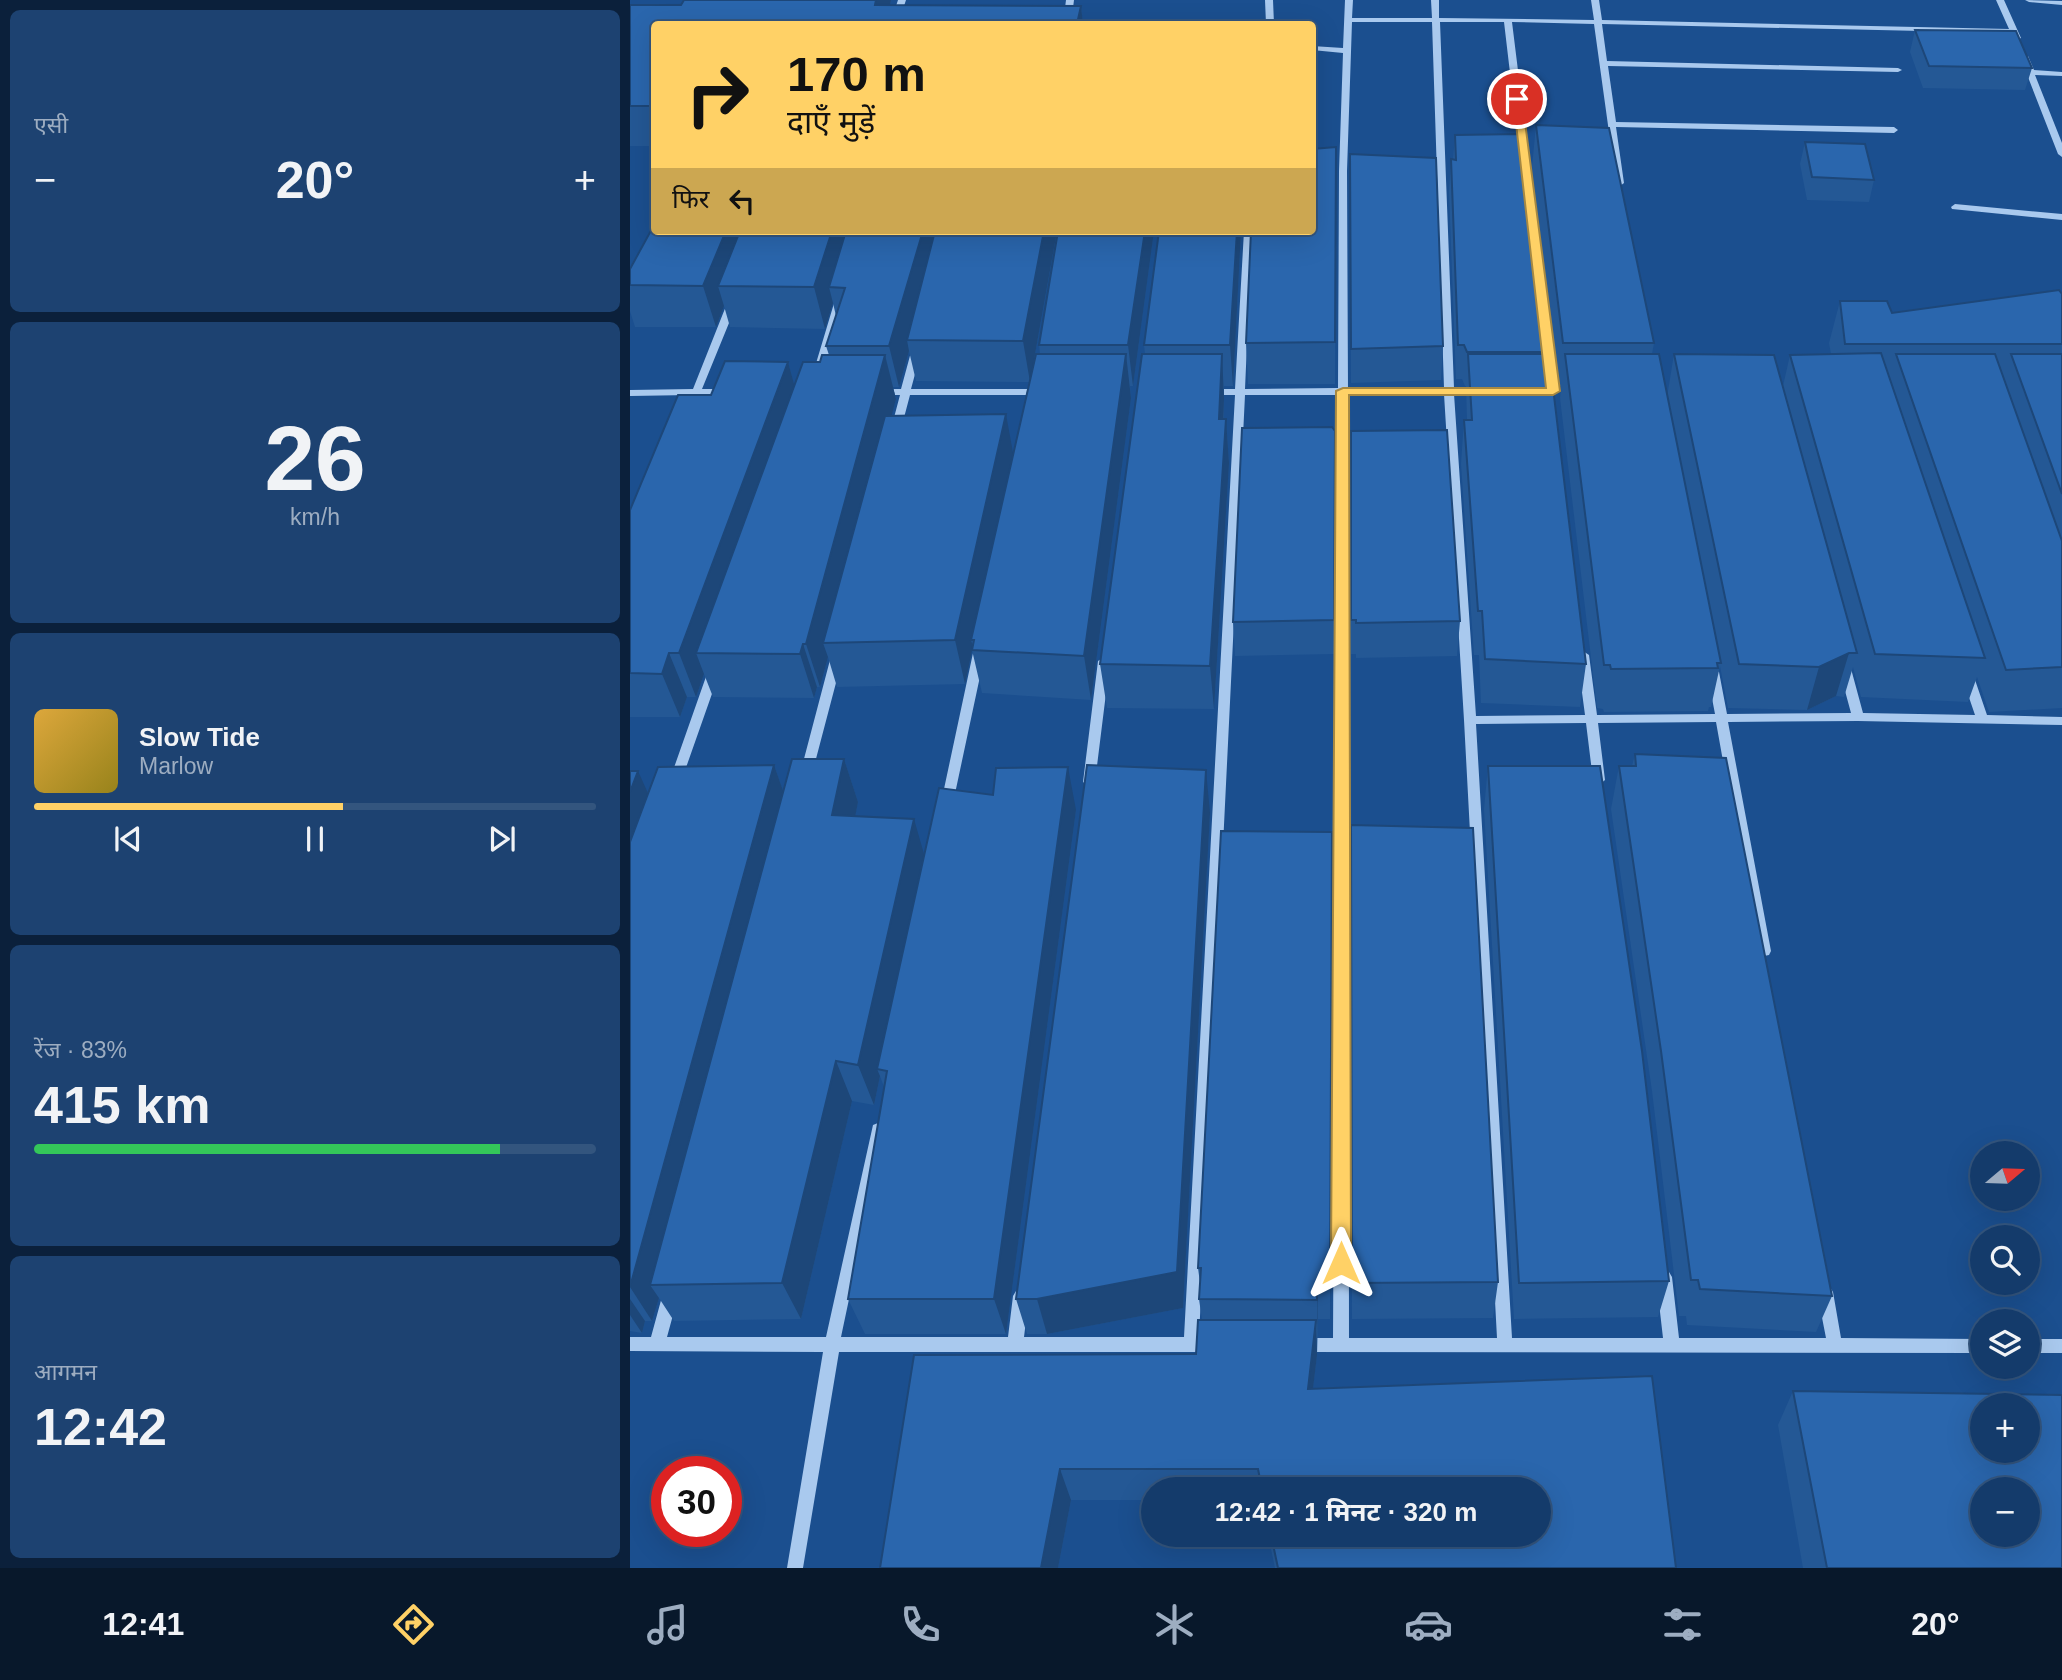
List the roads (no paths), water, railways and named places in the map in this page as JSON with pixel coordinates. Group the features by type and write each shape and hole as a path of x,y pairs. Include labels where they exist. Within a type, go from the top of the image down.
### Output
{"street":[{"path":"895,21 902,0"},
{"path":"1067,21 1070,0"},
{"path":"1269,0 1270,21"},
{"path":"1341,1345 1343,171 1349,0"},
{"path":"1435,0 1449,391 1505,1346"},
{"path":"1595,0 1622,201"},
{"path":"2000,0 2058,135 2062,154"},
{"path":"2029,0 2062,3"},
{"path":"1348,20 1508,20 2015,31"},
{"path":"1508,20 1552,378"},
{"path":"1316,48 1347,51"},
{"path":"1603,63 1898,70"},
{"path":"2030,72 2062,74"},
{"path":"1612,124 1894,130"},
{"path":"1955,207 2062,217"},
{"path":"1191,1345 1248,235"},
{"path":"817,378 845,284"},
{"path":"691,405 736,293"},
{"path":"892,446 920,339"},
{"path":"1038,379 1042,392"},
{"path":"1202,392 1488,391"},
{"path":"630,393 735,392"},
{"path":"866,392 1042,392"},
{"path":"1032,406 1042,392"},
{"path":"945,814 983,637"},
{"path":"1581,638 1600,789"},
{"path":"804,781 839,647"},
{"path":"1841,652 1858,717"},
{"path":"1087,792 1105,654"},
{"path":"671,792 717,663"},
{"path":"1711,665 1766,965"},
{"path":"1965,666 1982,719"},
{"path":"1470,720 1858,717 2062,721"},
{"path":"795,1568 832,1344 881,1113"},
{"path":"1662,1265 1672,1346"},
{"path":"657,1344 675,1277"},
{"path":"1823,1278 1835,1346"},
{"path":"1015,1344 1022,1289"},
{"path":"630,1344 1232,1345"},
{"path":"1286,1345 1970,1346"},
{"path":"2040,1346 2062,1346"}]}
